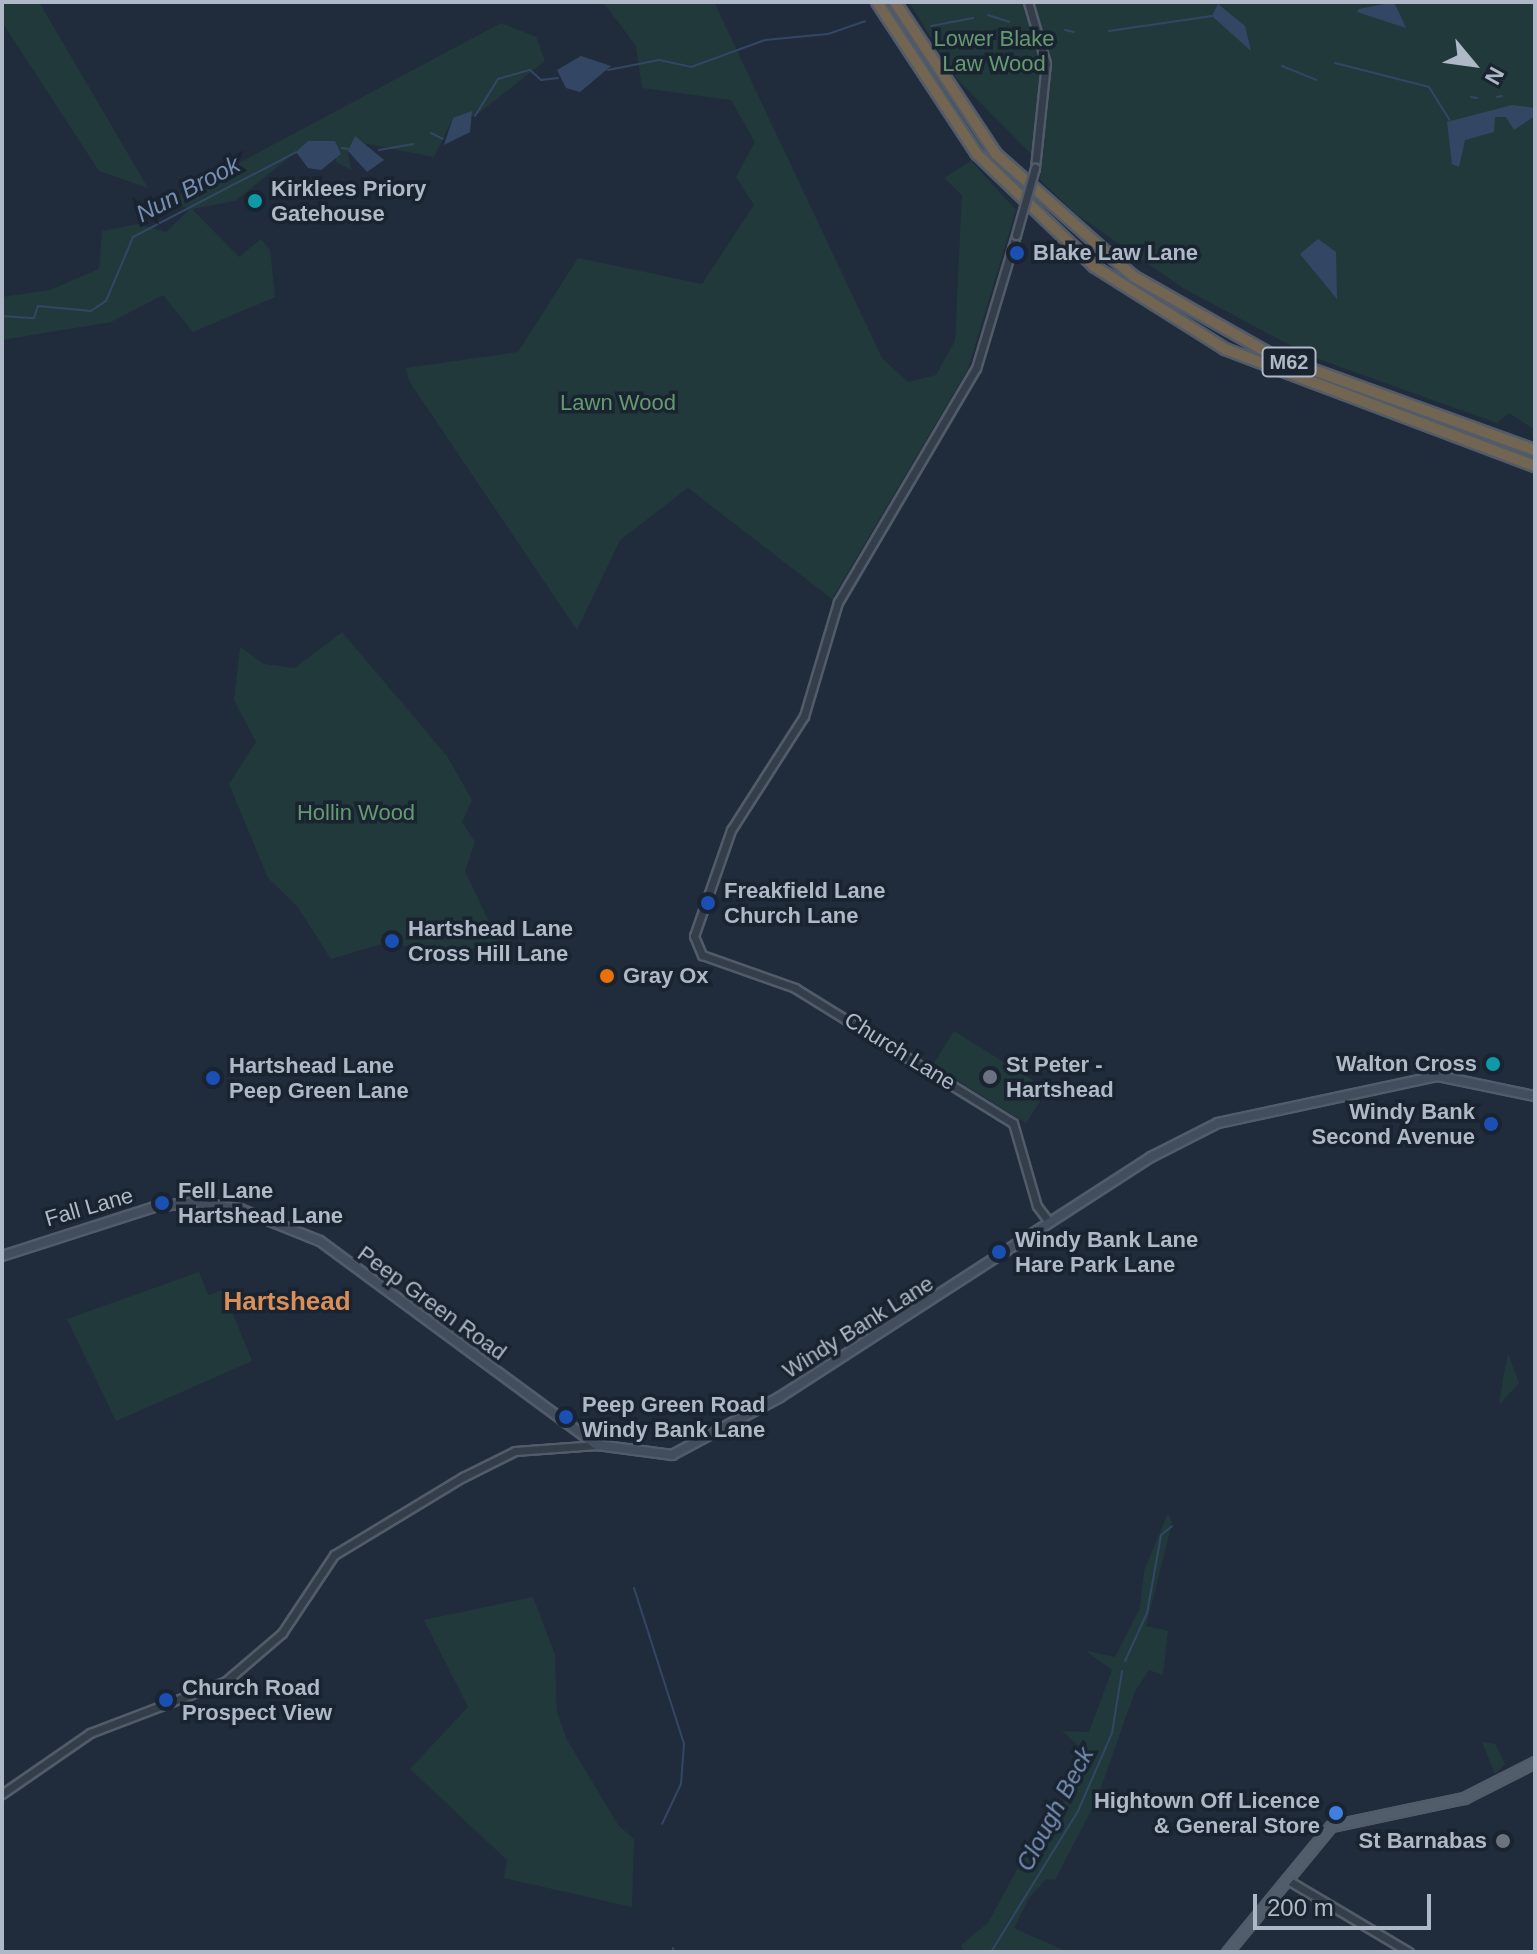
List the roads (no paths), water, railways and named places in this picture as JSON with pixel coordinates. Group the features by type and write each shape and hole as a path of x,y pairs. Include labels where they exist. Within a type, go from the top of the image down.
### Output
{"highway":[{"name":"M62","path":"878,2 977,154 1032,215 1128,291 1239,355 1535,466"},
{"name":"M62","path":"895,2 996,154 1133,276 1272,355 1535,450"}],"main road":[{"name":"Windy Bank Lane","path":"597,1445 657,1456 688,1450 1184,1139 1287,1102 1438,1076 1535,1096"},
{"name":"Fall Lane","path":"2,1256 50,1236 189,1202"},
{"name":"Peep Green Road","path":"189,1202 240,1209 320,1241 597,1445"},
{"path":"1227,1952 1331,1826 1464,1798 1535,1762"}],"street":[{"name":"Church Lane","path":"1028,2 1046,63 1035,168 976,368 838,602 804,716 731,830 694,936 702,955 804,993 1013,1123 1037,1206 1049,1222"},
{"name":"Windy Bank Lane","path":"2,1794 90,1733 205,1692 282,1633 334,1555 502,1454 597,1445"},
{"path":"1286,1879 1409,1952"}],"water":[{"path":"1394,2 1406,28 1357,12 1359,9"},
{"path":"1218,4 1245,26 1251,51 1212,16"},
{"path":"581,56 611,66 580,92 566,88 557,70"},
{"path":"1512,105 1535,108 1535,116 1514,130 1506,117 1495,117 1494,132 1465,140 1459,167 1452,164 1447,122"},
{"path":"472,111 470,132 444,145 453,118"},
{"path":"355,136 384,160 367,172 348,151"},
{"path":"308,141 335,141 341,154 321,170 308,168 296,152"},
{"path":"1318,239 1336,252 1337,299 1300,254"}],"waterway":[{"name":"Nun Brook","path":"988,15 1009,22"},
{"name":"Nun Brook","path":"1109,31 1212,16"},
{"name":"Nun Brook","path":"931,26 973,18"},
{"name":"Nun Brook","path":"608,70 659,60 691,67 765,40 828,34 865,21"},
{"name":"Nun Brook","path":"1065,30 1074,32"},
{"name":"Nun Brook","path":"1335,63 1429,87 1450,120"},
{"name":"Nun Brook","path":"1282,66 1316,80"},
{"name":"Nun Brook","path":"475,116 498,79 530,70 541,80 558,78"},
{"path":"1497,97 1502,96"},
{"path":"1471,97 1477,98"},
{"name":"Nun Brook","path":"431,133 443,139"},
{"name":"Nun Brook","path":"379,150 413,144"},
{"name":"Nun Brook","path":"342,148 348,149"},
{"name":"Nun Brook","path":"2,316 34,318 38,306 91,311 106,301 133,237 296,152"},
{"name":"Clough Beck","path":"1125,1661 1147,1613 1161,1535 1172,1526"},
{"path":"634,1588 684,1744 681,1784 662,1824"},
{"name":"Clough Beck","path":"991,1952 1078,1811 1112,1733 1122,1671"}],"place":[{"name":"Kirklees Priory Gatehouse","path":"255,201"},
{"name":"Blake Law Lane","path":"1017,253"},
{"name":"Freakfield Lane Church Lane","path":"708,903"},
{"name":"Hartshead Lane Cross Hill Lane","path":"392,941"},
{"name":"Gray Ox","path":"607,976"},
{"name":"Walton Cross","path":"1493,1064"},
{"name":"St Peter - Hartshead","path":"990,1077"},
{"name":"Hartshead Lane Peep Green Lane","path":"213,1078"},
{"name":"Windy Bank Second Avenue","path":"1491,1124"},
{"name":"Fell Lane Hartshead Lane","path":"162,1203"},
{"name":"Windy Bank Lane Hare Park Lane","path":"999,1252"},
{"name":"Peep Green Road Windy Bank Lane","path":"566,1417"},
{"name":"Church Road Prospect View","path":"166,1700"},
{"name":"Hightown Off Licence & General Store","path":"1336,1813"},
{"name":"St Barnabas","path":"1503,1841"}],"district":[{"name":"Hartshead","path":"287,1302"}],"park label":[{"name":"Lower Blake Law Wood","path":"994,50"},
{"name":"Lawn Wood","path":"618,403"},
{"name":"Hollin Wood","path":"356,813"}]}
